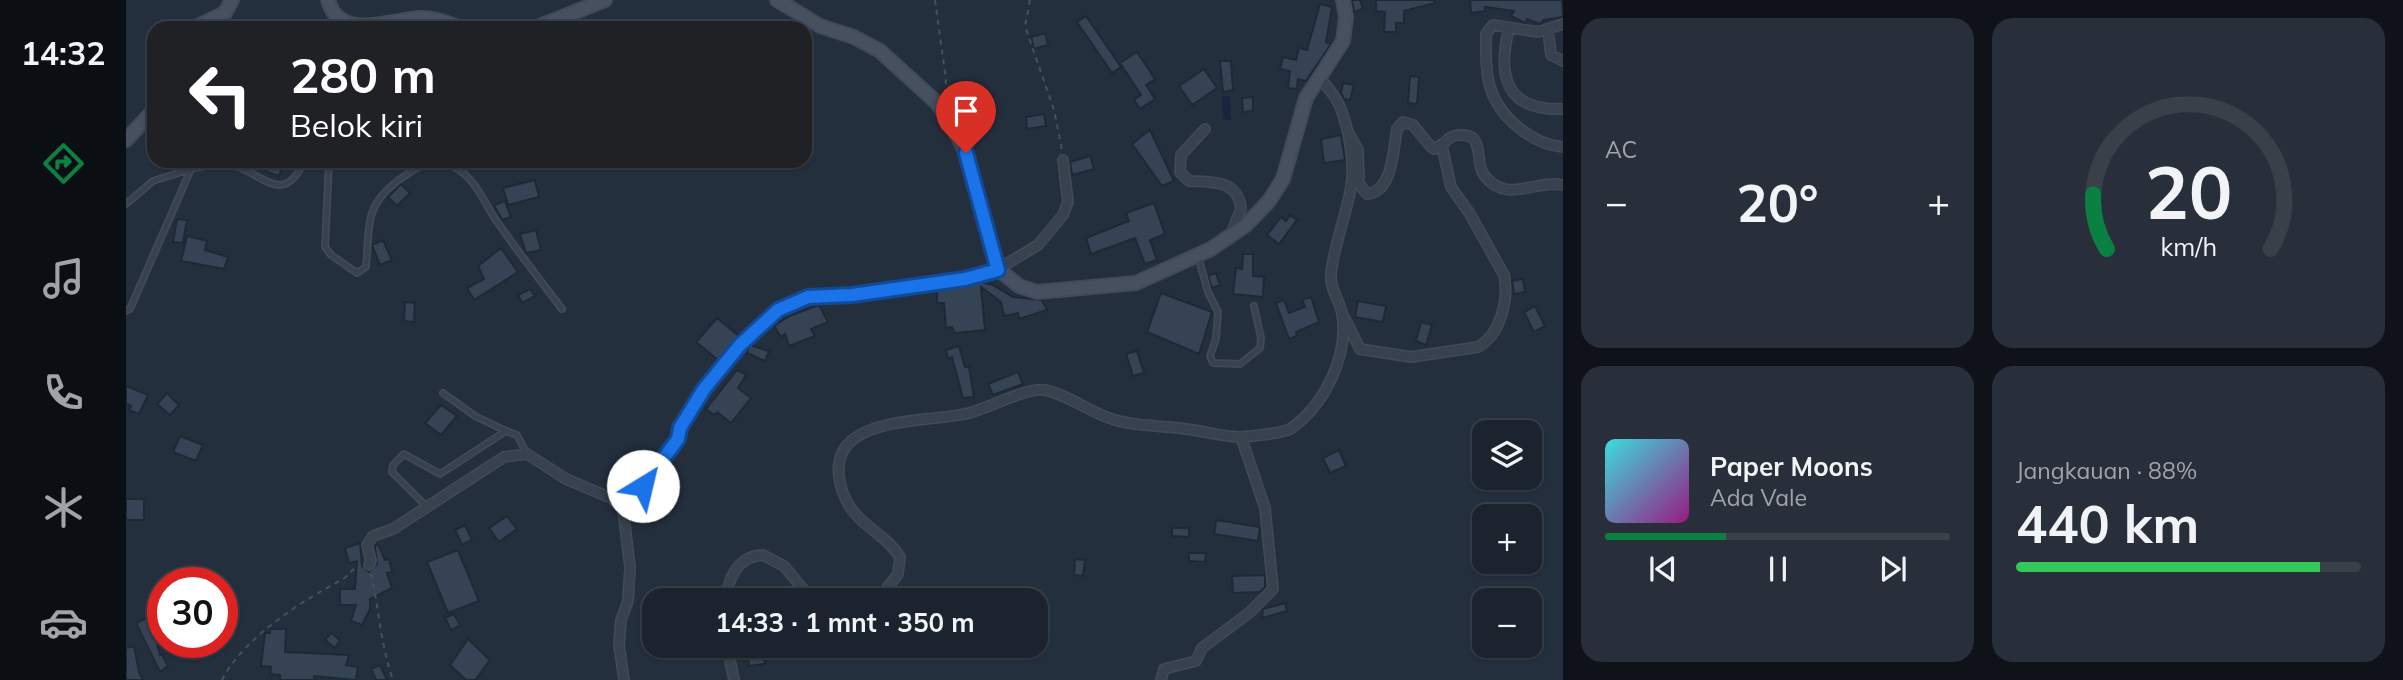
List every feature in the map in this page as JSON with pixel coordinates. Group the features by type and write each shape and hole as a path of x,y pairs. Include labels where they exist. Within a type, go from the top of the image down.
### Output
{"street":[{"path":"208,21 225,13 232,0"},
{"path":"328,0 345,21"},
{"path":"552,21 605,0"},
{"path":"777,0 811,21"},
{"path":"812,21 855,37 880,51 936,102 966,153 998,270 1019,286 1037,292 1136,283 1198,255 1227,239 1245,225 1279,186 1287,170 1306,98 1343,41 1346,17 1343,0"},
{"path":"397,21 419,18 443,21"},
{"path":"1563,24 1548,30 1493,25 1486,32 1492,91 1503,110 1523,131 1543,145 1563,147"},
{"path":"1509,28 1503,64 1508,85 1516,97 1530,106 1563,109"},
{"path":"1548,30 1551,55 1563,61"},
{"path":"1320,78 1335,98 1358,150 1360,188 1367,194 1377,192 1384,185 1397,130 1403,122 1413,125 1434,149 1458,134 1473,138 1478,146 1481,171 1498,187 1520,191 1563,186"},
{"path":"126,139 147,117"},
{"path":"1205,129 1181,155 1180,172 1189,181 1217,181 1239,199 1241,209 1237,223 1227,239"},
{"path":"1348,132 1352,184 1337,235 1331,275 1333,295 1360,349 1402,356 1478,346 1497,325 1507,293 1503,275 1470,214 1451,187 1443,155 1444,143"},
{"path":"624,680 619,645 621,620 628,601 629,567 624,509 678,439 680,428 704,389 740,345 778,310 808,297 852,295 965,279 998,270 1038,245 1063,215 1068,202 1063,160"},
{"path":"887,588 898,574 900,557 856,516 843,494 840,477 842,458 847,449 867,430 902,421 965,414 1040,390 1115,420 1241,437 1283,433 1316,404 1329,382 1338,357 1342,314"},
{"path":"1161,680 1164,669 1196,661 1202,648 1249,613 1273,589 1265,508 1241,437"},
{"path":"369,565 371,561 368,540 393,529 504,457 527,454 566,479 611,498 624,509"},
{"path":"729,588 735,569 746,559 763,555 784,566 802,588"},
{"path":"729,658 734,680"}],"lane":[{"path":"126,204 153,181 198,168"},
{"path":"238,168 251,172 271,186 283,185 295,178 300,168"},
{"path":"329,168 325,247 357,273 366,267 371,218 379,195 418,168"},
{"path":"456,168 474,185 498,223 562,309"},
{"path":"126,311 130,309 191,169"},
{"path":"1198,255 1208,292 1218,312 1216,339 1210,356 1213,363 1240,364 1260,348 1261,338 1254,306"},
{"path":"443,393 475,416 517,435 527,454"},
{"path":"426,506 392,472 393,464 399,457 408,454 440,474 506,431"}],"path":[{"path":"935,0 946,80 943,100 936,102"},
{"path":"1030,0 1025,26 1054,110 1063,160"},
{"path":"222,680 241,656 297,605 345,579 354,568 369,565 384,634 386,660 393,680"}],"water":[{"path":"1230,96 1231,120 1223,119 1222,97"}],"building":[{"path":"1352,0 1360,0 1363,9 1354,12"},
{"path":"1376,0 1434,0 1435,3 1404,11 1404,23 1396,23 1396,32 1384,32 1385,12 1376,11"},
{"path":"1470,0 1562,0 1563,17 1544,20 1540,24 1527,19 1525,23 1511,16 1514,11 1485,7 1485,11 1471,13"},
{"path":"1320,4 1332,7 1326,42 1331,44 1306,81 1298,79 1297,89 1288,88 1290,71 1280,69 1283,57 1296,60 1299,48 1307,50"},
{"path":"1086,16 1121,67 1112,73 1077,22"},
{"path":"1045,33 1048,45 1034,49 1031,37"},
{"path":"1137,52 1155,79 1146,85 1155,99 1140,109 1134,100 1141,95 1120,63"},
{"path":"1220,61 1231,61 1233,90 1223,92"},
{"path":"1204,69 1217,88 1192,105 1179,86"},
{"path":"1410,76 1419,77 1417,104 1408,103"},
{"path":"1343,83 1354,85 1350,100 1344,99 1341,93"},
{"path":"1253,97 1253,111 1243,112 1242,98"},
{"path":"1044,114 1046,126 1027,129 1026,117"},
{"path":"1150,130 1174,181 1162,186 1132,144"},
{"path":"1341,135 1345,160 1324,163 1321,139"},
{"path":"1090,156 1094,169 1072,175 1070,162"},
{"path":"268,168 282,168 279,176 267,172"},
{"path":"535,180 539,197 508,205 503,188"},
{"path":"401,184 410,193 397,206 388,197"},
{"path":"505,201 511,217 502,220 494,205"},
{"path":"1154,203 1165,234 1150,240 1157,260 1145,264 1135,238 1091,254 1086,238 1129,221 1126,213"},
{"path":"1290,215 1297,220 1279,244 1267,235 1281,217 1286,221"},
{"path":"177,219 187,220 183,243 173,242"},
{"path":"536,230 541,250 526,253 520,234"},
{"path":"187,236 207,241 205,250 228,257 224,269 181,261"},
{"path":"383,240 392,260 380,265 372,245"},
{"path":"501,248 518,272 474,300 467,288 484,279 478,266"},
{"path":"1243,254 1253,254 1253,276 1264,277 1263,297 1233,294 1236,268 1242,269"},
{"path":"1216,273 1220,285 1212,288 1208,276"},
{"path":"1523,279 1525,292 1514,294 1512,281"},
{"path":"981,282 993,285 1013,297 1042,300 1047,310 1019,319 1018,313 1004,316 1001,302 981,287 985,330 955,333 952,327 946,328 944,303 937,303 937,290"},
{"path":"530,289 535,296 522,303 518,295"},
{"path":"1161,293 1212,312 1199,354 1147,332"},
{"path":"1311,297 1319,322 1296,332 1297,336 1289,339 1276,303 1284,300 1289,313 1305,307 1302,300"},
{"path":"1358,301 1386,306 1383,322 1355,317"},
{"path":"405,302 415,303 414,322 404,321"},
{"path":"819,305 828,322 811,329 815,336 789,346 785,334 781,337 774,326 789,316"},
{"path":"1535,306 1545,326 1534,332 1524,312"},
{"path":"717,318 739,336 718,360 696,342"},
{"path":"1421,322 1432,325 1426,345 1416,341"},
{"path":"750,345 769,351 765,361 747,353"},
{"path":"959,346 965,367 969,367 974,397 963,398 952,357 948,359 946,350"},
{"path":"1137,351 1144,373 1133,376 1126,354"},
{"path":"737,370 746,375 738,388 751,398 731,423 717,412 714,415 706,409"},
{"path":"1018,372 1023,384 993,395 988,384"},
{"path":"126,386 148,395 139,414 129,410 131,406 126,403"},
{"path":"167,393 179,405 170,415 157,404"},
{"path":"441,405 457,416 441,435 425,423"},
{"path":"180,436 203,445 196,461 173,452"},
{"path":"1339,450 1346,466 1330,473 1323,458"},
{"path":"126,499 144,499 144,520 126,520"},
{"path":"507,516 517,529 499,542 489,528"},
{"path":"1216,520 1260,527 1258,541 1214,534"},
{"path":"465,525 472,540 462,545 455,530"},
{"path":"1172,528 1189,528 1189,537 1172,536"},
{"path":"360,543 362,566 369,572 377,564 375,546 378,544 385,560 389,559 392,572 387,573 392,588 370,599 370,609 362,625 351,621 356,605 340,605 340,589 355,589 357,561 349,563 345,548"},
{"path":"458,550 479,601 448,613 427,562"},
{"path":"1189,553 1206,553 1205,562 1189,561"},
{"path":"1075,559 1085,560 1083,576 1074,575"},
{"path":"1265,575 1265,587 1260,592 1233,593 1232,576"},
{"path":"1285,603 1287,611 1262,618 1263,609"},
{"path":"454,614 460,625 451,630 445,618"},
{"path":"147,618 147,645 136,623"},
{"path":"270,629 286,629 285,652 349,655 346,665 358,667 356,680 314,676 314,680 280,680 280,675 270,674 271,667 261,666 265,633 270,633"},
{"path":"331,633 340,640 335,648 325,640"},
{"path":"468,639 490,660 475,680 466,680 450,665"},
{"path":"134,646 143,680 126,680 126,648"},
{"path":"153,658 164,658 168,666 160,672"},
{"path":"748,658 764,658 765,664 749,666"},
{"path":"380,665 387,680 376,680 371,669"}],"route":[{"path":"643,486 678,439 680,428 704,389 740,345 778,310 808,297 852,295 965,279 998,270 966,153"}]}
